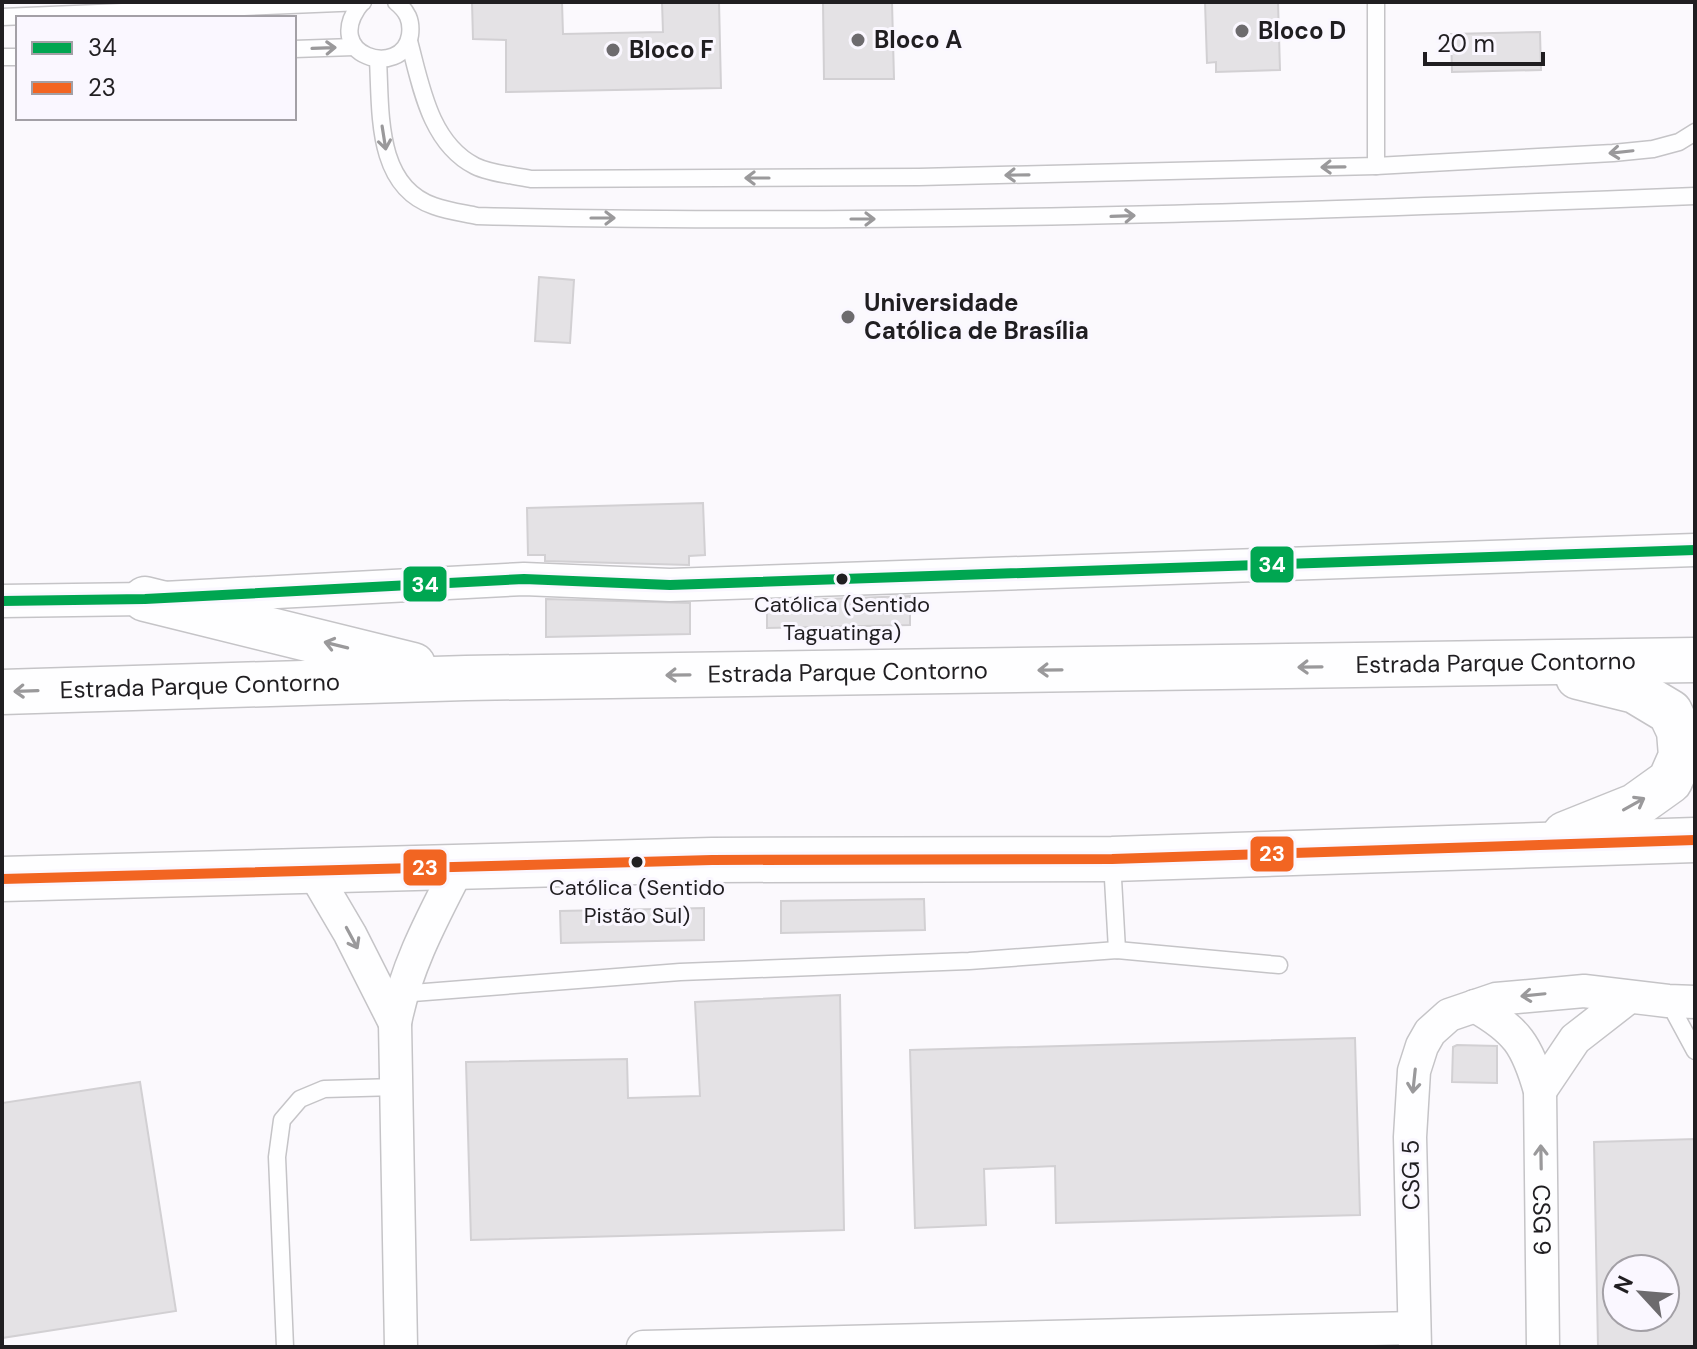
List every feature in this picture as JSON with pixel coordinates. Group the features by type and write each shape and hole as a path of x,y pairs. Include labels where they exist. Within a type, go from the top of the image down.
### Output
{"highway":[{"path":"145,599 466,678"},
{"name":"Estrada Parque Contorno","path":"2,692 466,678 1695,660"},
{"path":"1528,664 1635,691 1670,712 1679,731 1681,756 1670,781 1635,806 1537,845"},
{"path":"2,879 712,860 1112,859 1695,840"}],"street":[{"path":"2,601 145,599 524,579 670,585 1695,550"},
{"path":"392,1003 459,866"},
{"path":"313,871 392,1003 397,1087 401,1347"},
{"path":"1462,1010 1496,999 1584,991 1681,1002"},
{"path":"1540,1091 1575,1039 1620,996"},
{"name":"CSG 9","path":"1462,1010 1500,1020 1521,1042 1533,1066 1540,1091 1543,1347"},
{"name":"CSG 5","path":"1414,1338 1410,1137 1414,1071 1430,1032 1462,1010"},
{"path":"643,1347 1414,1338"}],"lane":[{"path":"362,2 352,15 348,31 354,47 365,56 378,60 397,55 409,41"},
{"path":"16,16 146,7 362,2"},
{"path":"396,2 406,10 411,25 409,41 432,117 443,138 457,154 478,168 531,179 919,177 1376,166 1653,149 1679,142 1695,132"},
{"path":"1376,2 1376,166"},
{"path":"296,49 354,47"},
{"path":"378,60 386,154 393,171 408,190 432,206 477,216 1065,217 1695,196"},
{"path":"1112,859 1117,950"},
{"path":"392,1003 680,972 969,961 1117,950 1279,965"},
{"path":"1681,1002 1695,1051"},
{"path":"285,1347 277,1157 282,1120 300,1099 324,1089 397,1087"}],"building":[{"name":"Bloco F","path":"472,2 562,2 563,34 663,32 662,2 719,2 721,88 506,92 506,40 473,39"},
{"name":"Bloco A","path":"823,2 892,2 894,79 824,79"},
{"name":"Bloco D","path":"1205,2 1278,2 1280,70 1216,72 1216,62 1207,63"},
{"path":"1540,32 1541,70 1452,72 1451,34"},
{"path":"539,277 574,280 570,343 535,341"},
{"path":"703,503 705,555 689,556 689,565 545,561 545,555 528,555 527,508"},
{"path":"910,596 910,625 767,628 767,601"},
{"path":"546,599 690,603 690,634 546,637"},
{"path":"924,899 925,930 781,933 781,901"},
{"path":"704,908 704,940 561,943 560,911"},
{"path":"840,995 844,1230 471,1240 466,1062 627,1059 628,1098 700,1096 695,1002"},
{"path":"1355,1038 1360,1215 1056,1223 1055,1166 984,1169 986,1225 915,1228 910,1050"},
{"path":"1497,1046 1497,1083 1452,1082 1453,1047"},
{"path":"140,1082 176,1311 2,1338 2,1103"},
{"path":"1695,1139 1695,1347 1598,1347 1594,1142"}],"transit line":[{"name":"34","path":"2,601 145,599 524,579 670,585 1695,550"},
{"name":"23","path":"2,879 712,860 1112,859 1695,840"}],"place":[{"name":"Bloco D","path":"1242,31"},
{"name":"Bloco A","path":"858,40"},
{"name":"Bloco F","path":"613,50"},
{"name":"Universidade Católica de Brasília","path":"848,317"},
{"name":"Católica (Sentido Taguatinga)","path":"842,579"},
{"name":"Católica (Sentido Pistão Sul)","path":"637,862"}]}
